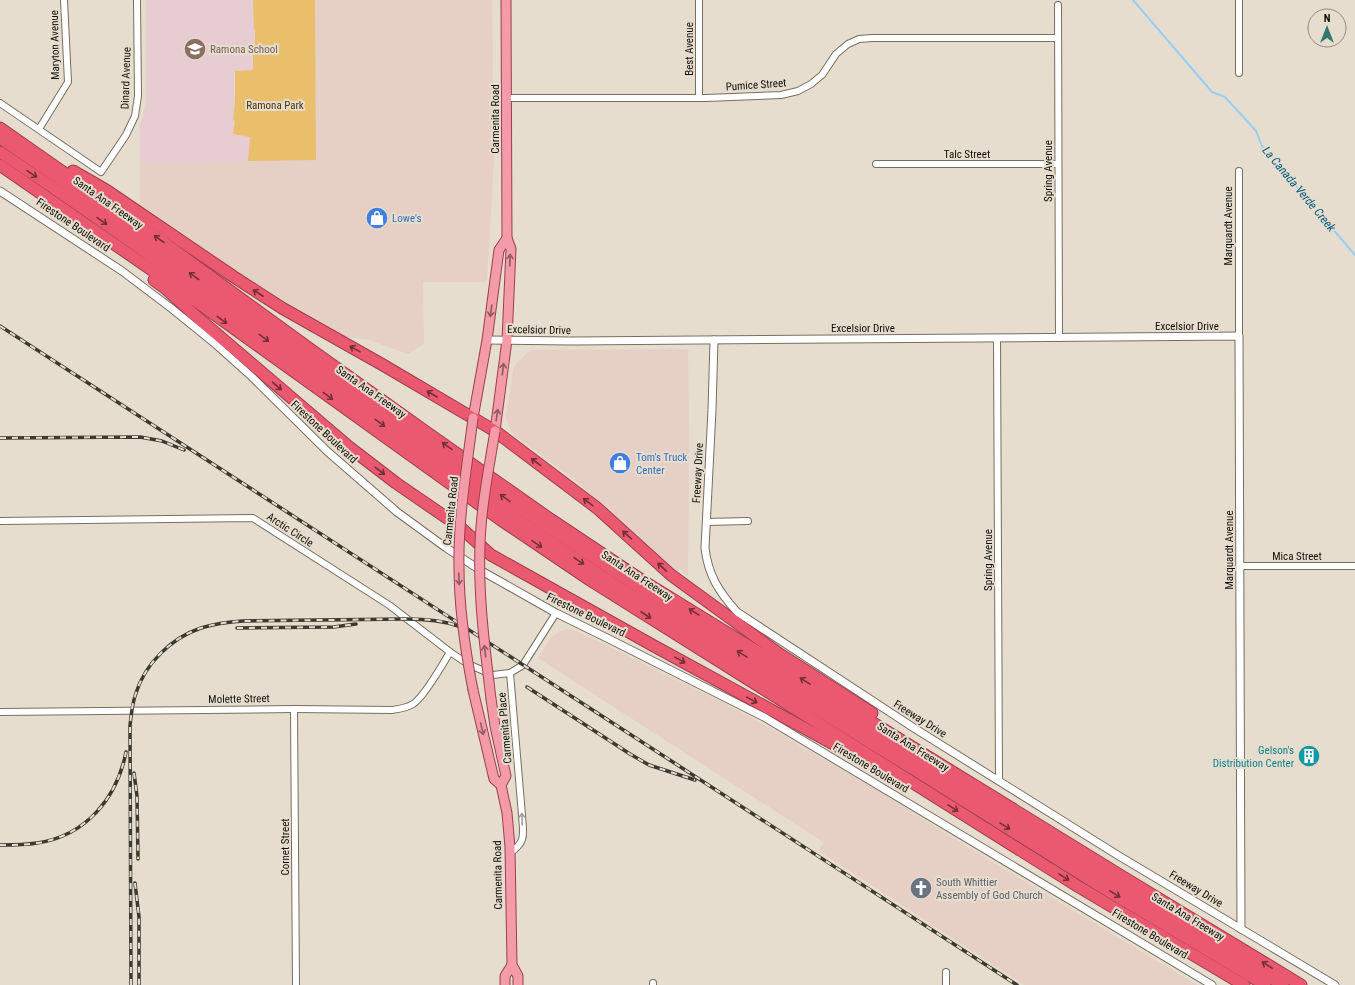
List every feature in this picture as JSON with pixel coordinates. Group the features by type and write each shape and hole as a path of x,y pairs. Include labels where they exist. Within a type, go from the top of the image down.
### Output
{"highway":[{"name":"Santa Ana Freeway","path":"0,128 163,242 310,349 550,519 650,585 1301,985"},
{"path":"0,138 130,229 462,468 562,537 671,609 960,789 1283,985"},
{"path":"26,145 106,190 282,308 495,431 597,508 670,575 705,601 778,653 872,713 957,774"},
{"path":"0,152 132,242 397,435 506,512 585,565 668,619 1265,985"},
{"path":"0,166 65,209 166,280 501,520 682,638 1079,887 1244,985"},
{"path":"65,209 112,249 165,288 349,447 396,483 460,526 491,555 660,650 839,747 920,787"}],"main road":[{"name":"Carmenita Road","path":"501,785 506,776 495,726 491,699 482,616 480,544 484,499 507,340 511,249 507,238 506,0"},
{"name":"Carmenita Road","path":"507,238 498,250 487,340 474,418 460,526 458,565 460,607 465,649 494,779 501,785 507,813 510,853 512,965 518,976 518,985"},
{"name":"Carmenita Road","path":"505,985 505,976 512,965"}],"street":[{"name":"Maryton Avenue","path":"39,129 68,82 64,0"},
{"name":"Dinard Avenue","path":"39,129 101,172 126,135 135,116 138,96 138,0"},
{"name":"Best Avenue","path":"699,0 699,98"},
{"path":"1239,0 1239,73"},
{"name":"Spring Avenue","path":"1058,5 1059,338"},
{"name":"Pumice Street","path":"507,98 699,98 781,95 798,91 811,84 822,75 836,54 848,44 865,38 1058,38"},
{"path":"0,103 39,129"},
{"name":"Talc Street","path":"876,164 1058,164"},
{"name":"Marquardt Avenue","path":"1239,171 1241,929"},
{"name":"Firestone Boulevard","path":"0,191 122,271 177,313 213,342 328,452 397,512 480,570 556,613 764,717 1212,985"},
{"name":"Excelsior Drive","path":"487,340 558,341 1240,336"},
{"name":"Spring Avenue","path":"997,338 999,781"},
{"name":"Freeway Drive","path":"714,340 705,548 710,570 723,596 737,612 914,728 1335,985"},
{"name":"Arctic Circle","path":"0,521 253,518 388,605 468,664 494,675 510,673"},
{"path":"706,522 748,522"},
{"name":"Mica Street","path":"1240,566 1355,566"},
{"path":"510,673 523,665 556,613"},
{"name":"Molette Street","path":"0,712 294,709 392,710 414,704 422,695 450,652"},
{"name":"Carmenita Place","path":"510,673 523,833 521,844 510,853"},
{"name":"Cornet Street","path":"294,709 296,985"},
{"path":"946,972 946,985"}],"shaded area":[{"path":"146,0 315,0 316,160 140,163 140,125 146,103"},
{"path":"315,0 492,0 494,158 487,282 423,282 424,344 408,354 366,339 344,337 234,270 140,204 140,163 316,160"},
{"name":"Tom's Truck Center","path":"688,349 688,576 680,569 677,573 573,479 515,436 511,431 506,415 514,366 530,350"},
{"path":"568,629 577,631 726,704 777,732 883,794 971,849 1197,985 1024,985 819,851 823,842 538,658 552,637 560,631"}],"green space":[{"name":"Ramona Park","path":"253,0 315,0 316,160 248,161 250,137 233,134 235,121 233,120 235,102 235,71 253,70 255,30"}],"waterway":[{"name":"La Canada Verde Creek","path":"1133,0 1212,92 1225,97 1256,131 1262,146 1355,255"}],"railway":[{"path":"0,326 1017,985"},
{"path":"0,438 140,437 162,441 184,450"},
{"path":"131,985 131,714 140,682 153,662 161,653 179,638 190,632 211,625 237,621 413,619 439,621 458,626"},
{"path":"237,628 334,627 356,624"},
{"path":"527,687 649,765 695,780"},
{"path":"0,845 32,844 55,839 84,823 107,799 122,769 126,752"},
{"path":"134,773 137,796 138,859"},
{"path":"135,883 139,917 139,985"}],"place":[{"name":"Ramona School","path":"195,49"},
{"name":"Lowe's","path":"377,218"},
{"name":"Tom's Truck Center","path":"620,463"},
{"name":"Gelson's Distribution Center","path":"1309,756"},
{"name":"South Whittier Assembly of God Church","path":"921,888"}]}
